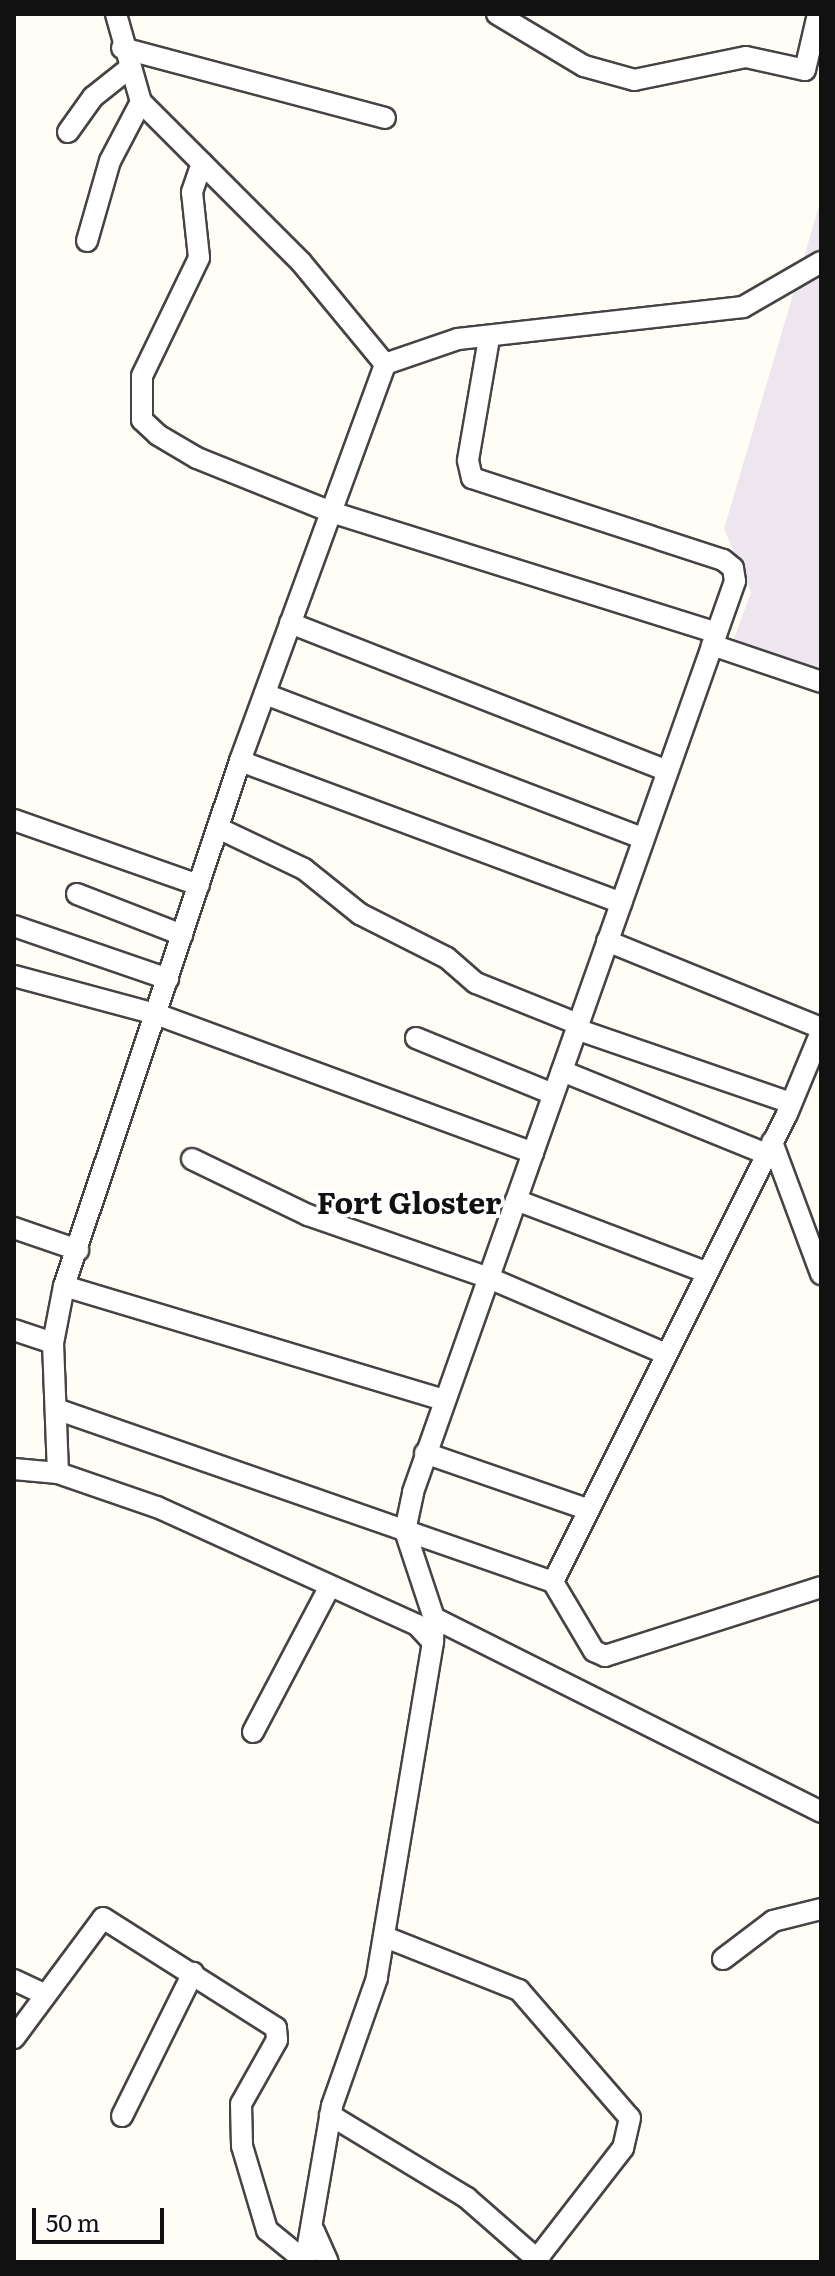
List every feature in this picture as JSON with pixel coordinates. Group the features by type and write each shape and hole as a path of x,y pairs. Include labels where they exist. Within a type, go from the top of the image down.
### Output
{"street":[{"path":"116,14 127,70 141,102 301,262 385,364"},
{"path":"497,14 584,66 634,80 746,57 805,70 818,14"},
{"path":"122,48 385,118"},
{"path":"68,132 93,97 127,70"},
{"path":"87,241 110,161 141,102"},
{"path":"202,163 192,192 199,258 142,376 142,420 197,458 331,512 714,639 821,682"},
{"path":"385,364 458,339 489,339 743,307 821,262"},
{"path":"14,2038 103,1918 193,1973 279,2033 246,2091 239,2117 267,2230 305,2262 314,2231 330,2115 385,1937 433,1642 434,1618 405,1531 425,1453 735,581 733,568 723,560 472,478 468,460 489,339"},
{"path":"58,1473 53,1343 64,1286 240,761 385,364"},
{"path":"290,623 667,771"},
{"path":"265,694 643,838"},
{"path":"240,761 621,903"},
{"path":"14,820 199,885"},
{"path":"218,828 304,869 360,914 447,958 476,983 577,1027 791,1103"},
{"path":"77,894 182,935"},
{"path":"14,926 168,979"},
{"path":"553,1582 664,1353 791,1103 821,1030 607,941"},
{"path":"14,976 156,1014 533,1153"},
{"path":"416,1038 553,1094"},
{"path":"562,1071 769,1148 821,1274"},
{"path":"192,1159 308,1215 489,1278 664,1353"},
{"path":"516,1200 706,1272"},
{"path":"14,1228 78,1250"},
{"path":"64,1286 444,1400"},
{"path":"14,1330 53,1343"},
{"path":"56,1409 553,1582 594,1651 605,1656 821,1587"},
{"path":"425,1453 587,1509"},
{"path":"14,1469 58,1473 157,1507 417,1625 433,1642"},
{"path":"253,1732 330,1586"},
{"path":"434,1618 821,1812"},
{"path":"723,1959 773,1921 821,1909"},
{"path":"330,2115 467,2198 539,2261 623,2148 630,2118 519,1990 385,1937"},
{"path":"122,2116 193,1973"},
{"path":"14,1980 44,1994"},
{"path":"314,2231 328,2262"}],"shaded area":[{"path":"821,199 821,676 731,647 751,592 724,529"}],"district":[{"name":"Fort Gloster","path":"409,1201"}]}
